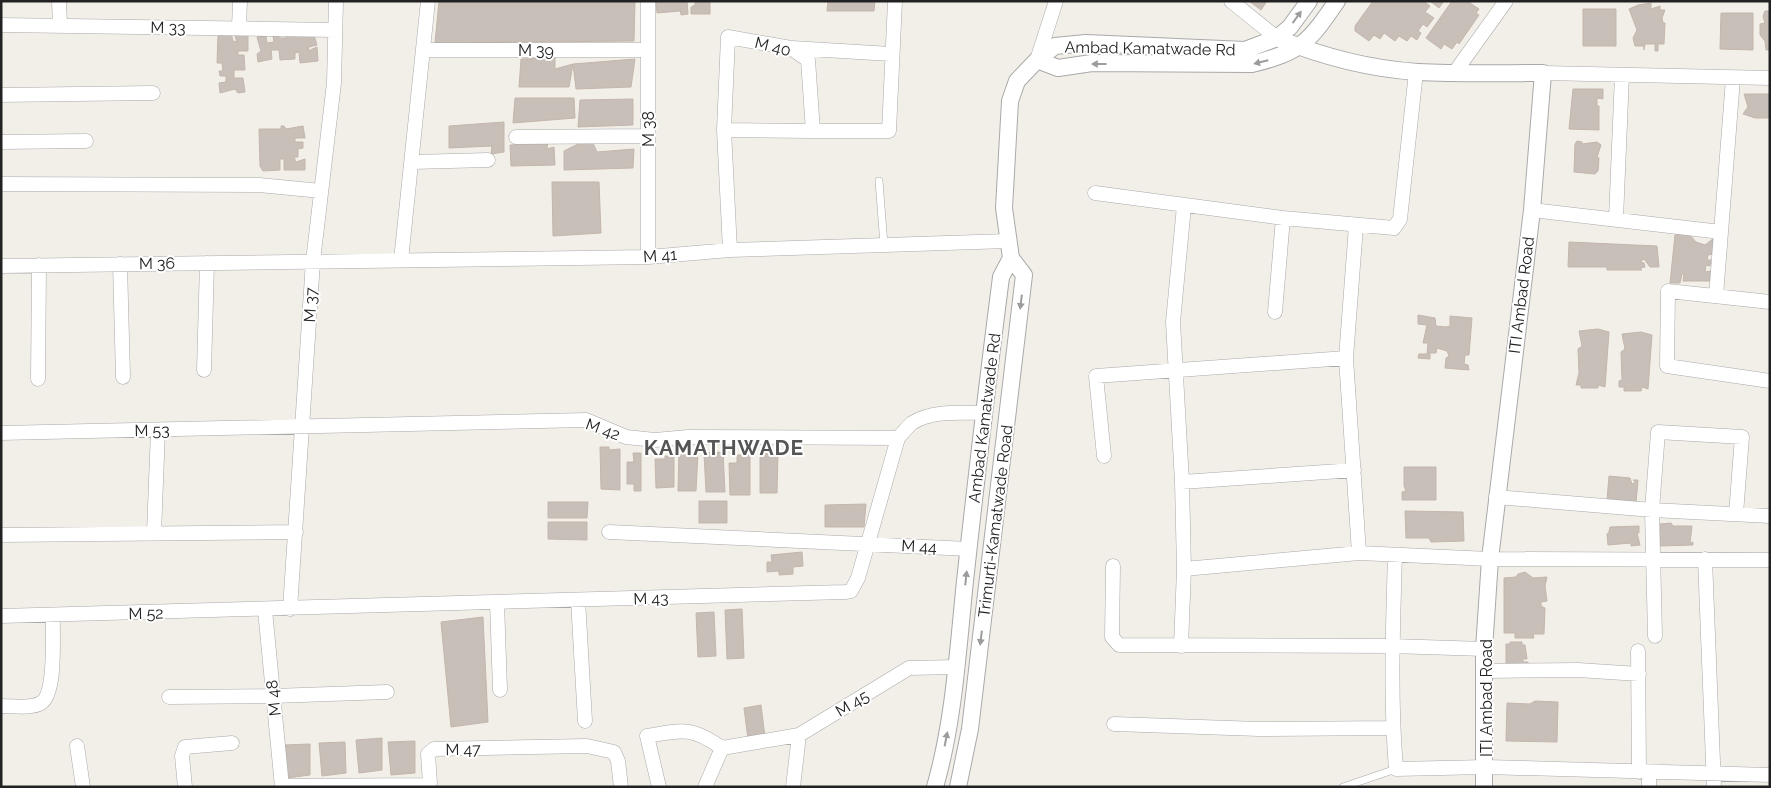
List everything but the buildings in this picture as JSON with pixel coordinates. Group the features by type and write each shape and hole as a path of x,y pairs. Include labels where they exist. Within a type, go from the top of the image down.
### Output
{"street":[{"path":"59,1 60,25"},
{"path":"239,28 240,1"},
{"name":"M 37","path":"290,609 313,261 334,83 336,1"},
{"path":"401,260 428,1"},
{"name":"M 38","path":"648,1 648,256"},
{"path":"724,130 890,131 895,1"},
{"path":"1037,60 1056,1"},
{"path":"1231,1 1277,38 1300,47 1362,64 1416,72 1770,78"},
{"name":"Ambad Kamatwade Rd","path":"1237,57 1245,50 1277,38 1290,27 1309,1"},
{"name":"Ambad Kamatwade Rd","path":"935,787 947,731 956,668 1001,277 1011,258 1004,208 1010,101 1017,81 1037,60 1055,46 1086,44 1271,60 1300,47 1317,30 1337,1"},
{"path":"1455,72 1506,1"},
{"name":"M 33","path":"1,24 335,30"},
{"name":"M 40","path":"730,250 724,130 728,37 791,48 808,60 812,131"},
{"path":"791,48 892,54"},
{"name":"M 39","path":"424,50 648,50"},
{"path":"1095,194 1283,218 1394,228 1400,219 1416,72"},
{"name":"ITI Ambad Road","path":"1484,787 1486,767 1484,649 1490,559 1532,210 1543,73"},
{"path":"1616,219 1622,76"},
{"path":"1716,296 1732,78"},
{"path":"1,95 153,93"},
{"path":"516,137 648,136"},
{"path":"1,142 86,141"},
{"path":"412,162 488,160"},
{"path":"1,184 259,185 321,191"},
{"path":"1181,646 1184,569 1182,482 1173,322 1184,206"},
{"path":"1532,210 1721,232"},
{"path":"1275,312 1283,218"},
{"path":"1356,226 1346,358 1359,552"},
{"name":"M 41","path":"313,261 648,256 730,250 1008,241"},
{"name":"Trimurti-Kamatwade Road","path":"958,787 970,728 1024,275 1011,258"},
{"name":"M 36","path":"1,266 313,261"},
{"path":"204,370 207,262"},
{"path":"120,264 123,377"},
{"path":"38,379 39,265"},
{"path":"1770,302 1668,291 1667,366 1770,381"},
{"path":"1104,456 1096,376 1346,358"},
{"path":"898,438 912,423 928,417 950,412 984,413"},
{"name":"M 42","path":"303,426 586,420 626,437 655,440 688,437 898,438"},
{"name":"M 53","path":"1,433 303,426"},
{"path":"154,533 158,430"},
{"path":"1655,636 1652,510 1658,432 1742,437 1736,514"},
{"name":"M 43","path":"290,609 845,592 852,590 855,586 898,438"},
{"path":"1182,482 1354,470"},
{"path":"1496,497 1652,510 1770,516"},
{"path":"1,535 296,532"},
{"name":"M 44","path":"609,532 969,549"},
{"path":"1184,569 1359,552 1490,559 1770,560"},
{"path":"1395,555 1392,646 1393,728 1396,769 1486,767 1644,772 1713,780 1770,776"},
{"path":"1705,559 1713,780"},
{"path":"1113,566 1114,641 1119,644 1181,646 1392,646 1484,649"},
{"path":"578,600 585,721"},
{"path":"497,602 500,690"},
{"name":"M 52","path":"1,616 290,609"},
{"name":"M 48","path":"265,610 282,786"},
{"path":"1,706 32,706 40,703 46,697 51,681 53,615"},
{"path":"1638,651 1644,772 1649,787"},
{"name":"M 45","path":"799,736 909,668 956,668"},
{"path":"1484,671 1578,670 1639,674"},
{"path":"168,697 387,692"},
{"path":"1114,724 1259,729 1393,728"},
{"path":"659,787 647,736 684,729 706,736 722,748 799,736 793,787"},
{"path":"185,787 182,756 185,748 232,743"},
{"path":"77,746 83,787"},
{"name":"M 47","path":"282,786 428,785 430,783 428,754 434,750 587,746 614,752 618,761 621,787"},
{"path":"705,787 722,748"}],"lane":[{"path":"879,181 884,246"},
{"path":"1342,787 1396,769"}],"district":[{"name":"KAMATHWADE","path":"724,448"}]}
